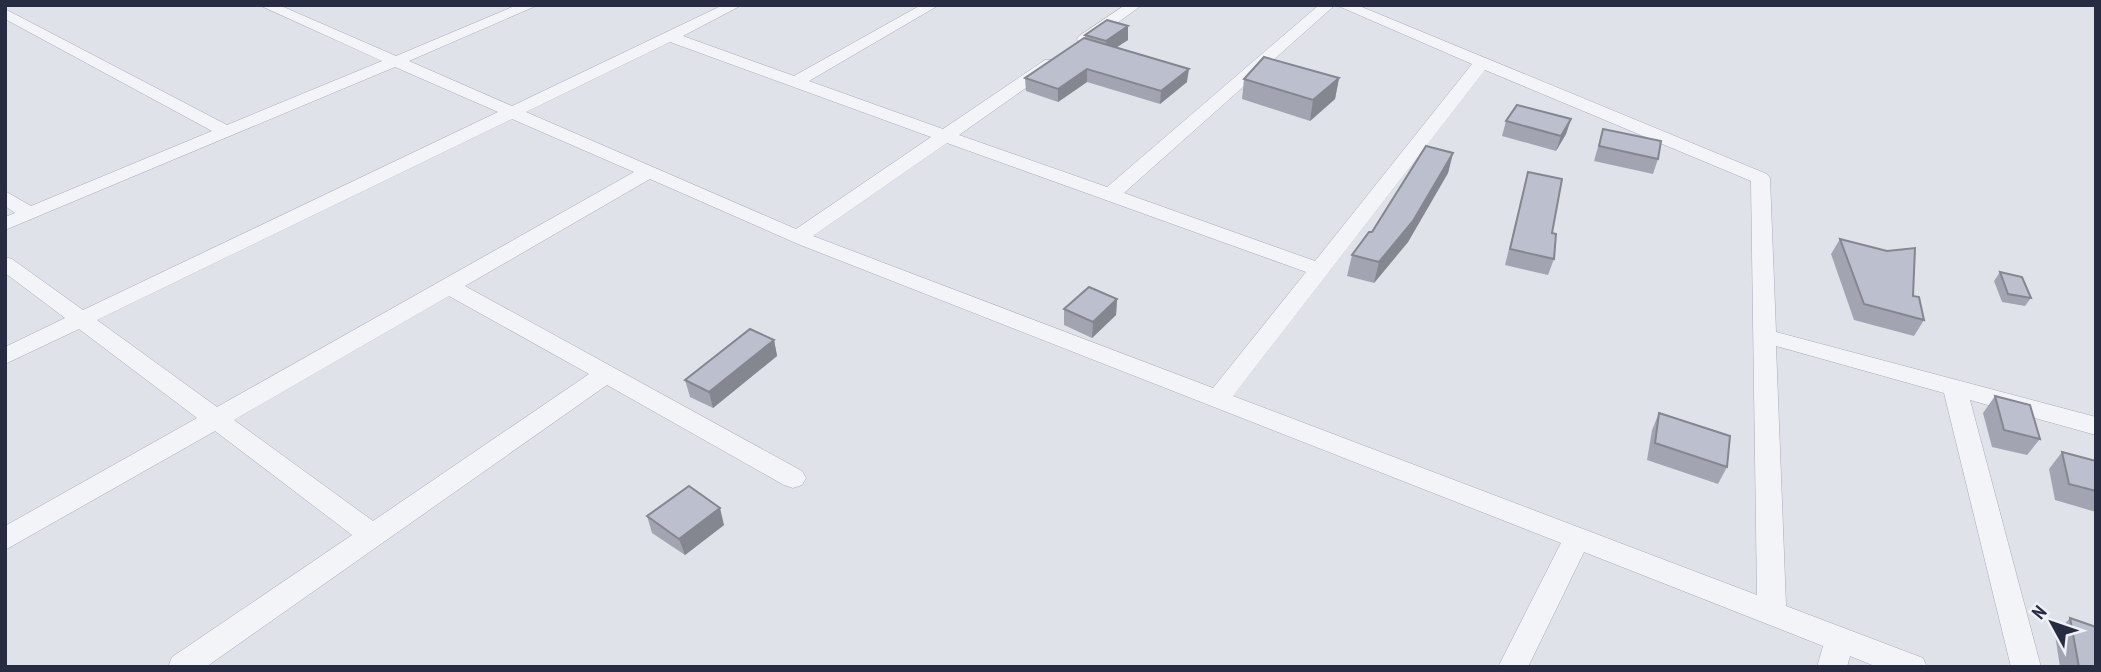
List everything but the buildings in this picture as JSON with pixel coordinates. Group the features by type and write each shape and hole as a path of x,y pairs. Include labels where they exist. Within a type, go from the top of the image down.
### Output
{"street":[{"path":"266,5 798,237 1772,613 1836,653 1912,667"},
{"path":"5,224 531,5"},
{"path":"5,356 736,5"},
{"path":"796,82 932,5"},
{"path":"798,237 1135,5"},
{"path":"1110,195 1328,5"},
{"path":"1343,5 1760,178 1772,613"},
{"path":"5,13 227,132"},
{"path":"670,37 1320,270"},
{"path":"1217,400 1481,64"},
{"path":"5,539 649,172"},
{"path":"5,197 30,214"},
{"path":"5,263 372,535"},
{"path":"449,286 793,478"},
{"path":"1765,336 2096,426"},
{"path":"183,666 606,374"},
{"path":"1955,388 2026,667"},
{"path":"1513,667 1577,538"}]}
